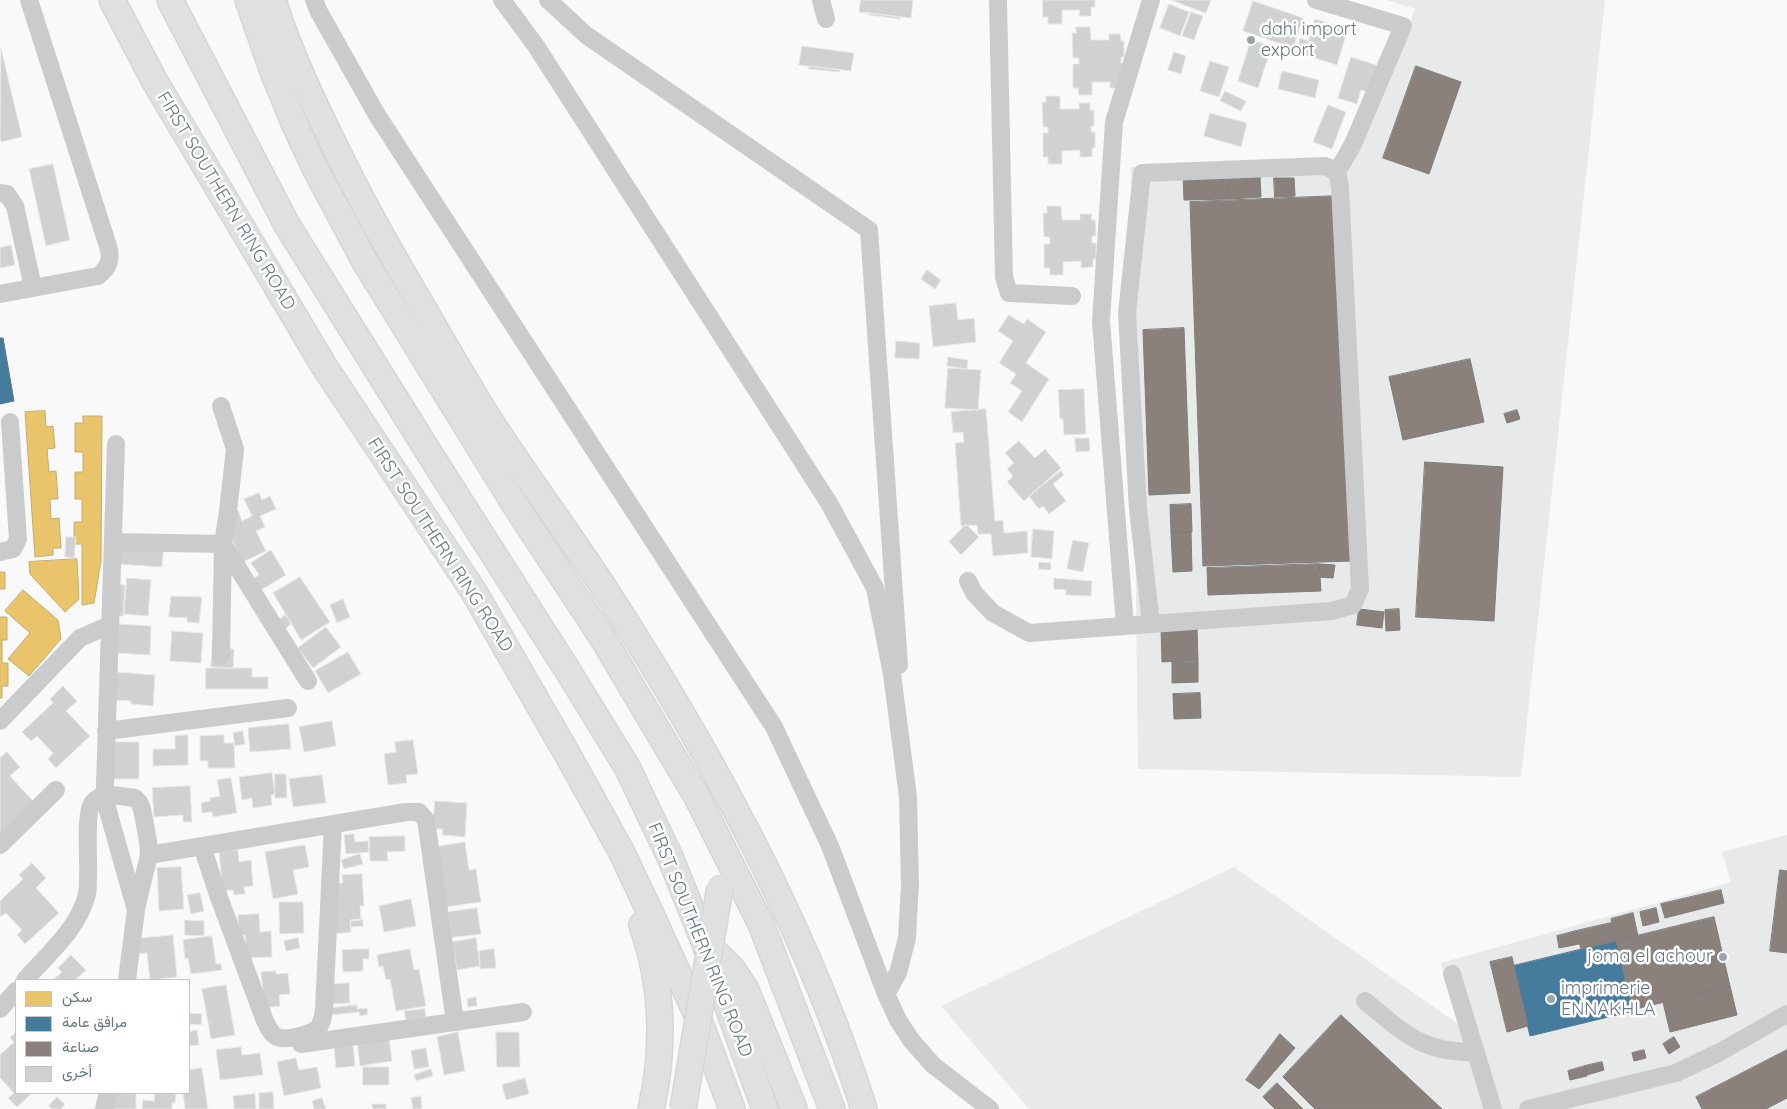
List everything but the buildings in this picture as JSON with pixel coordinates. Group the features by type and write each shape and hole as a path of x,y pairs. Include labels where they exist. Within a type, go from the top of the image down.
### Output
{"highway":[{"name":"FIRST SOUTHERN RING ROAD","path":"112,0 159,88 324,366 474,592 621,851 697,1015 732,1109"},
{"name":"FIRST SOUTHERN RING ROAD","path":"170,0 287,225 438,467 568,670 627,767 670,857 704,941 765,1109"},
{"path":"248,0 274,74 294,122 324,185 365,262 515,504 602,637 696,795 761,924 832,1109"},
{"path":"273,0 297,68 356,189 393,259 494,427 608,593 720,780 794,925 864,1109"},
{"path":"683,1109 720,887 713,851 696,795"},
{"path":"621,851 629,892 648,943 658,992 659,1068 651,1109"},
{"path":"704,941 733,970 742,984 794,1109"}],"street":[{"path":"0,294 98,276 108,266 110,253 29,0"},
{"path":"314,0 377,115 774,727 830,846 886,994 898,1020 911,1040 933,1064 990,1109"},
{"path":"502,0 536,46 829,503 875,588 892,674 908,797"},
{"path":"548,0 586,34 869,230 892,534 908,797 910,884 908,938 898,973 886,994"},
{"path":"822,0 826,19"},
{"path":"998,0 1004,276 1009,293 1072,296"},
{"path":"1125,626 1100,320 1114,122 1151,0"},
{"path":"968,581 974,594 993,613 1029,632 1332,611 1352,605 1360,589 1340,187 1337,172 1354,144 1403,26 1361,6 1316,0"},
{"path":"1151,624 1138,509 1127,313 1142,173 1325,166 1337,172"},
{"path":"0,193 7,194 15,206 33,288"},
{"path":"221,406 235,449 222,544 221,656"},
{"path":"0,552 13,549 18,539 10,422"},
{"path":"116,444 105,794 106,804 136,910"},
{"path":"113,542 222,544"},
{"path":"222,544 308,681"},
{"path":"0,721 80,638 110,625"},
{"path":"106,731 288,708"},
{"path":"0,845 56,790"},
{"path":"26,979 65,936 78,918 87,893 90,859 89,810 92,803 105,794 135,798 139,802 148,841 149,855 136,910 128,979"},
{"path":"149,855 406,812 418,812 426,820 456,1022"},
{"path":"202,846 265,1021 275,1036 283,1038 311,1032 318,1028 322,1020 333,824"},
{"path":"1452,974 1493,1109"},
{"path":"0,1009 15,991"},
{"path":"1365,1001 1403,1032 1424,1044 1442,1050 1475,1052"},
{"path":"301,1044 523,1012"},
{"path":"1528,1109 1676,1073 1718,1053 1787,1014"},
{"path":"104,1109 108,1094"}],"shaded area":[{"path":"1387,0 1605,0 1521,777 1138,769 1131,167 1355,158 1415,9"},
{"path":"1787,835 1787,1109 1029,1109 941,1006 1234,867 1458,1024 1441,963 1731,882 1722,852"}],"place":[{"name":"dahi import export","path":"1251,40"},
{"name":"joma el achour","path":"1723,957"},
{"name":"imprimerie ENNAKHLA","path":"1551,999"}]}
